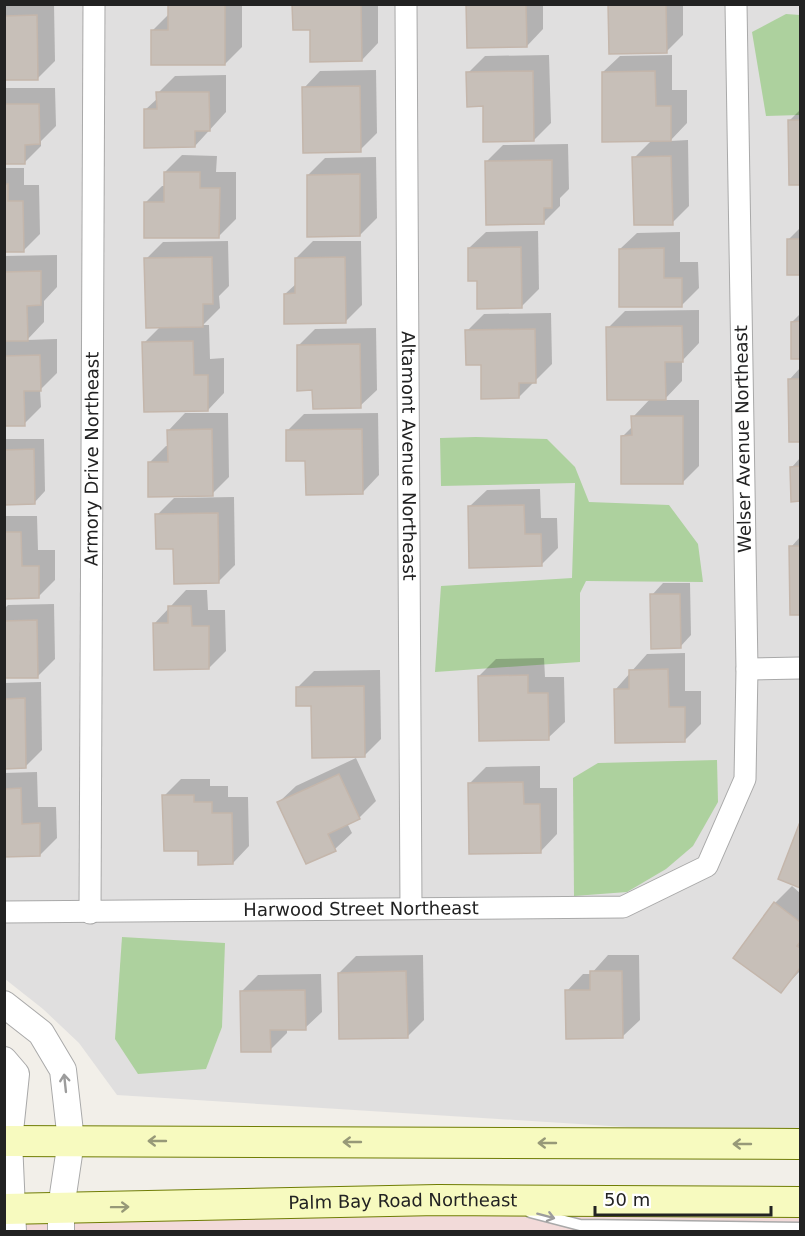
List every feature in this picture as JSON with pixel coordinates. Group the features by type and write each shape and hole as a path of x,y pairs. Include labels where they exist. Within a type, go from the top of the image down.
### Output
{"main road":[{"path":"7,1141 801,1144"},
{"name":"Palm Bay Road Northeast","path":"10,1217 61,1220 438,1200 801,1202"}],"street":[{"name":"Armory Drive Northeast","path":"90,913 94,4"},
{"name":"Altamont Avenue Northeast","path":"406,4 411,908"},
{"name":"Welser Avenue Northeast","path":"707,866 745,779 747,669 736,4"},
{"path":"747,669 801,668"},
{"name":"Harwood Street Northeast","path":"4,912 623,907 707,866"},
{"path":"4,1004 41,1033 63,1070 71,1141 61,1220"},
{"path":"4,1060 15,1074 7,1141 10,1217"}],"lane":[{"path":"489,1201 580,1225 801,1228"}],"shaded area":[{"path":"4,5 800,5 800,1138 117,1095 79,1043 43,1009 5,979"},
{"path":"800,1202 800,1231 5,1232 4,1210"}],"green space":[{"path":"786,14 800,15 800,115 766,116 752,32"},
{"path":"440,438 547,439 575,467 589,502 669,505 698,544 703,582 586,581 580,593 580,662 435,672 441,586 572,578 575,483 441,486"},
{"path":"717,760 718,802 693,846 666,869 627,892 574,896 573,778 598,763"},
{"path":"122,937 225,943 222,1027 206,1069 138,1074 115,1039"}],"building":[{"path":"168,4 225,4 225,65 151,65 151,30 168,30"},
{"path":"292,4 361,4 362,61 310,62 310,30 293,30"},
{"path":"466,4 526,4 527,47 467,48"},
{"path":"608,4 666,4 667,53 609,54"},
{"path":"37,15 38,80 4,80 4,16"},
{"path":"533,71 534,141 483,142 483,106 467,107 466,72"},
{"path":"655,71 656,106 671,106 671,141 602,142 602,72"},
{"path":"360,86 361,152 303,153 302,87"},
{"path":"156,92 209,92 210,131 195,131 195,147 144,148 144,109 157,109"},
{"path":"4,104 39,104 40,144 25,145 25,164 4,164"},
{"path":"788,120 800,120 800,185 789,185"},
{"path":"671,156 673,225 634,225 632,157"},
{"path":"552,160 552,208 544,208 544,224 486,225 485,161"},
{"path":"164,172 200,172 200,188 220,188 219,238 144,238 144,202 164,202"},
{"path":"360,174 360,236 307,237 307,175"},
{"path":"4,184 8,184 8,201 23,201 24,252 4,252"},
{"path":"787,239 800,239 800,275 787,275"},
{"path":"521,247 522,308 477,309 477,281 468,281 468,248"},
{"path":"664,248 664,278 682,278 682,307 619,307 619,249"},
{"path":"212,257 213,304 203,304 203,327 146,328 144,258"},
{"path":"345,257 346,323 284,324 284,294 295,293 295,258"},
{"path":"41,271 41,305 27,306 28,341 4,341 4,272"},
{"path":"800,321 800,359 791,359 791,322"},
{"path":"682,326 683,362 665,362 666,400 607,400 606,327"},
{"path":"535,329 536,383 519,383 519,398 481,399 481,365 466,365 465,330"},
{"path":"193,341 194,375 208,375 208,411 144,412 142,342"},
{"path":"360,344 361,408 313,409 312,390 297,391 297,345"},
{"path":"40,355 41,391 24,391 25,426 4,426 4,356"},
{"path":"788,379 800,379 800,442 789,442"},
{"path":"631,416 683,416 683,484 621,484 621,436 632,435"},
{"path":"212,429 213,496 148,497 148,462 168,462 167,430"},
{"path":"362,429 363,494 306,495 305,461 286,461 286,430"},
{"path":"34,449 35,504 4,505 4,450"},
{"path":"800,466 800,501 791,502 790,467"},
{"path":"524,505 525,534 541,534 542,566 469,568 468,506"},
{"path":"218,513 219,583 174,584 173,549 156,549 155,514"},
{"path":"4,532 21,532 22,566 39,566 39,598 4,599"},
{"path":"789,546 800,546 800,615 790,615"},
{"path":"650,594 680,594 681,648 651,649"},
{"path":"168,606 191,606 192,626 209,626 209,669 154,670 153,623 168,623"},
{"path":"37,620 38,678 4,678 4,621"},
{"path":"668,669 669,707 685,707 685,742 615,743 614,689 629,689 629,670"},
{"path":"528,675 528,693 548,693 549,740 479,741 478,676"},
{"path":"364,686 365,757 312,758 311,706 296,706 296,687"},
{"path":"25,698 26,768 4,769 4,699"},
{"path":"339,774 360,819 328,834 336,851 306,864 277,802"},
{"path":"523,782 524,804 540,804 541,853 469,854 468,783"},
{"path":"21,788 22,824 40,823 40,856 4,857 4,789"},
{"path":"162,795 194,795 194,802 212,802 212,813 232,813 233,864 198,865 198,851 164,851"},
{"path":"800,822 800,888 778,879"},
{"path":"774,902 800,922 800,942 797,946 800,948 800,968 781,993 733,958"},
{"path":"406,971 408,1038 339,1039 338,973"},
{"path":"590,971 622,971 623,1038 566,1039 565,990 590,990"},
{"path":"305,990 306,1030 270,1030 271,1052 241,1052 240,991"}]}
